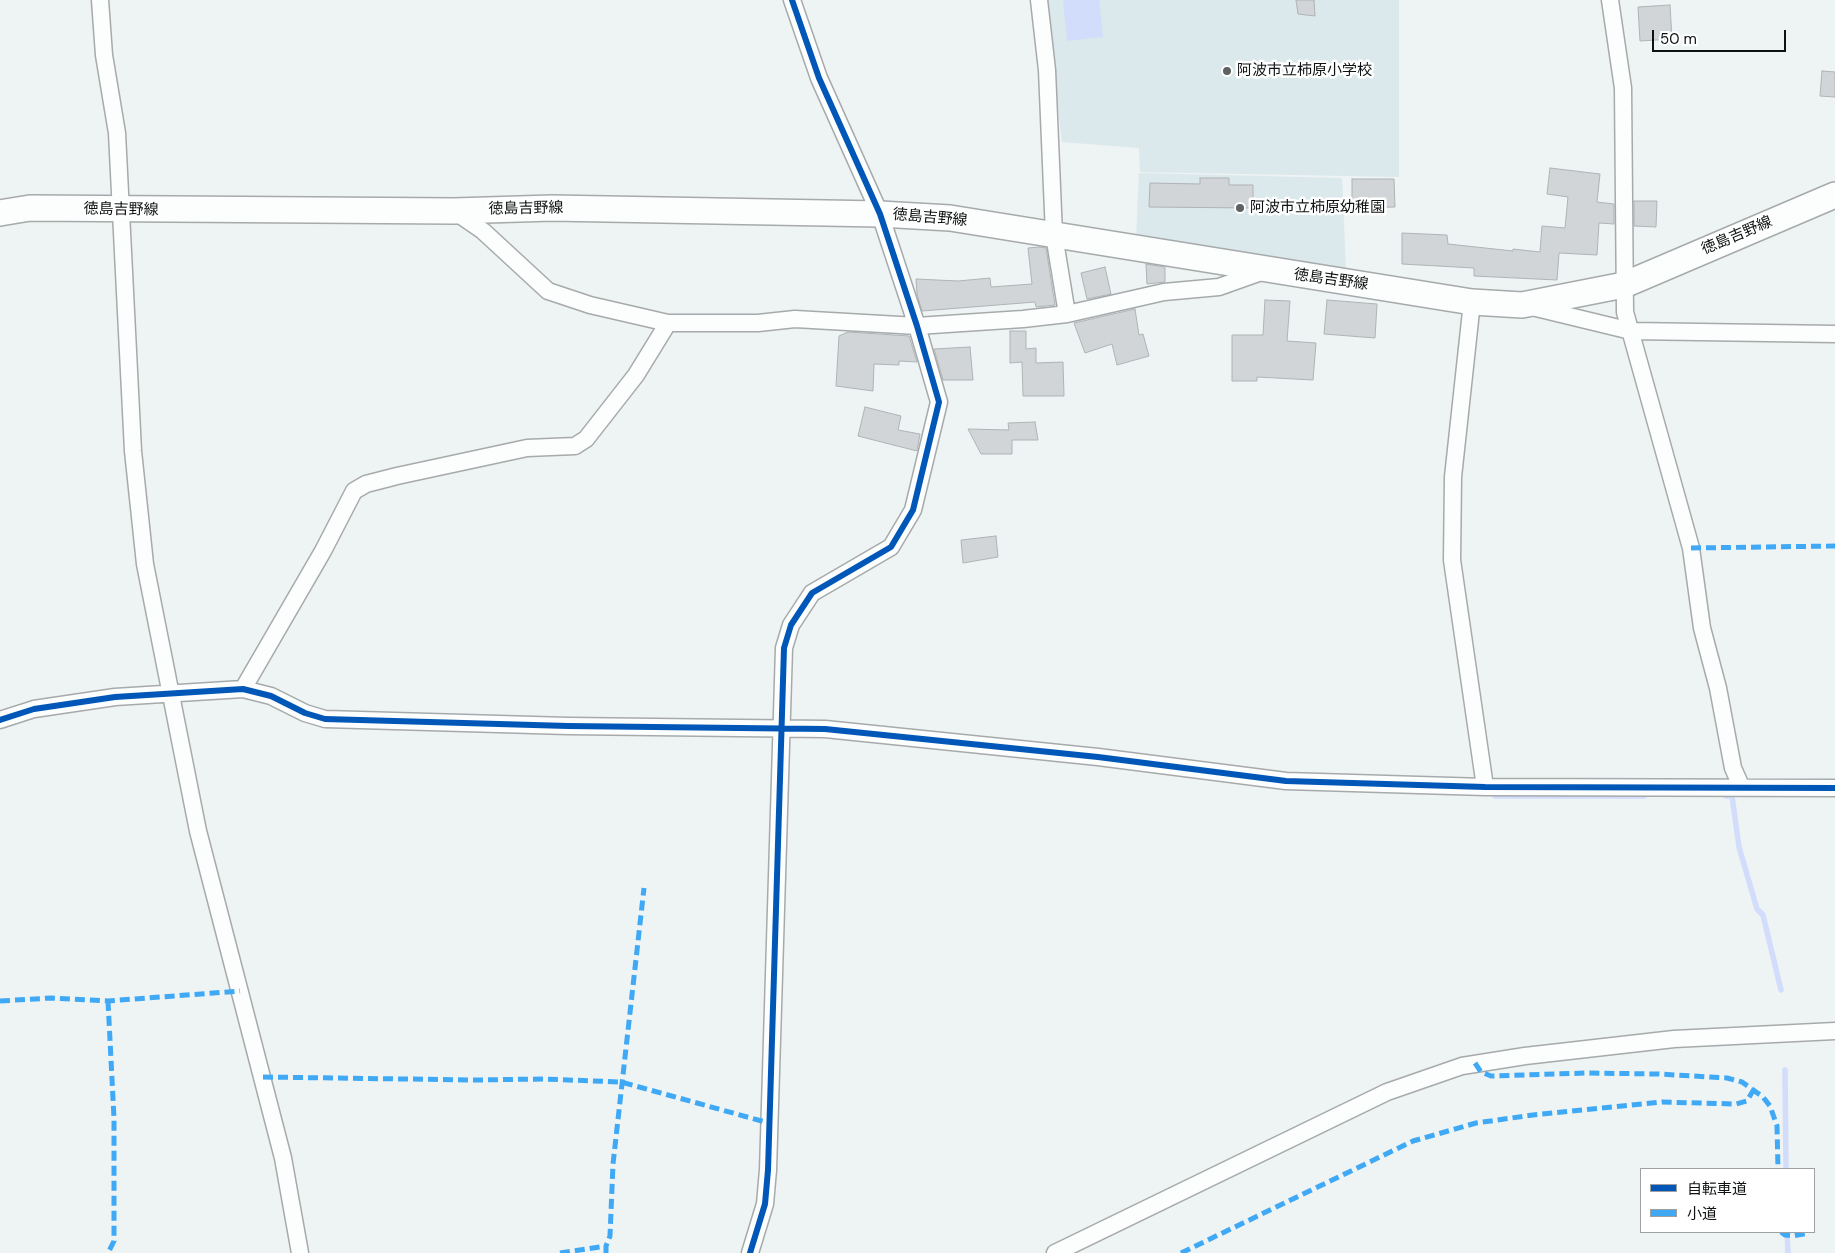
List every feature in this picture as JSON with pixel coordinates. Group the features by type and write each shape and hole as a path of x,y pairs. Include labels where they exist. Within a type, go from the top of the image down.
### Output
{"main road":[{"name":"徳島吉野線","path":"0,214 30,208 454,211 552,208 880,214 950,218 1472,302 1522,305 1624,284 1835,195"}],"street":[{"path":"100,0 104,55 117,133 133,451 145,564 169,693 198,831 283,1158 300,1253"},
{"path":"750,1253 765,1204 768,1170 780,728 784,648 791,625 812,593 891,547 913,510 939,402 917,326 880,214 820,78 792,0"},
{"path":"1039,0 1047,70 1054,236 1067,314"},
{"path":"1610,0 1623,88 1625,312 1691,548 1702,628 1718,688 1733,768 1741,786"},
{"path":"454,211 484,231 548,291 590,306 668,323 758,323 795,319 917,326 1067,314 1164,292 1219,287 1266,270"},
{"path":"1472,302 1454,476 1452,560 1485,787"},
{"path":"1522,305 1631,331 1835,334"},
{"path":"243,689 318,560 354,491 366,484 398,476 527,448 575,446 586,439 636,375 668,323"},
{"path":"0,720 34,709 115,698 243,689 271,696 325,719 568,726 825,729 951,741 1286,781 1485,787 1741,786 1835,788"},
{"path":"1055,1253 1387,1092 1462,1066 1525,1056 1674,1039 1835,1031"}],"shaded area":[{"name":"阿波市立柿原小学校","path":"1045,0 1399,0 1399,177 1140,172 1139,148 1062,142"},
{"name":"阿波市立柿原幼稚園","path":"1139,173 1342,178 1346,271 1136,239"}],"water":[{"path":"1063,0 1099,0 1103,37 1067,41"}],"building":[{"path":"1296,0 1314,0 1315,16 1298,14"},
{"path":"1670,5 1672,39 1640,41 1638,7"},
{"path":"1822,71 1835,72 1835,97 1820,96"},
{"path":"1550,168 1600,174 1597,202 1614,204 1614,224 1599,223 1597,255 1559,253 1557,280 1474,276 1474,268 1402,264 1402,233 1447,235 1448,244 1540,252 1542,226 1565,228 1568,197 1547,194"},
{"path":"1200,178 1229,178 1229,185 1253,185 1253,208 1149,207 1150,183 1200,184"},
{"path":"1352,179 1394,179 1395,207 1352,208"},
{"path":"1634,201 1657,201 1656,227 1634,226"},
{"path":"1028,248 1046,248 1055,305 1036,307 1035,302 922,311 917,294 916,279 958,281 990,278 991,287 1032,284"},
{"path":"1146,264 1165,267 1165,282 1147,284"},
{"path":"1105,267 1111,294 1087,299 1081,273"},
{"path":"1265,300 1290,301 1287,341 1316,343 1313,380 1257,377 1257,381 1232,381 1232,335 1263,335"},
{"path":"1327,300 1377,304 1375,338 1324,334"},
{"path":"1135,309 1139,335 1143,334 1149,356 1117,365 1112,344 1085,353 1074,323"},
{"path":"1010,331 1026,331 1026,349 1036,348 1036,363 1063,362 1064,396 1023,396 1022,362 1010,363"},
{"path":"848,332 909,336 917,362 899,361 899,365 874,364 873,391 836,386 839,336"},
{"path":"970,347 973,380 943,380 934,349"},
{"path":"865,407 901,416 898,430 920,434 917,451 858,436"},
{"path":"1035,422 1038,440 1012,440 1012,454 981,454 968,429 1009,430 1008,423"},
{"path":"996,536 998,557 963,563 961,540"}],"waterway":[{"path":"1495,796 1644,796"},
{"path":"1726,796 1732,796 1739,847 1757,909 1763,915 1781,990"},
{"path":"1785,1070 1786,1168"},
{"path":"1787,1233 1788,1253"}],"marked path":[{"path":"1691,548 1835,546"},
{"path":"606,1253 606,1246 610,1236 613,1164 644,888"},
{"path":"0,1001 51,998 108,1001 240,991"},
{"path":"108,1001 114,1118 114,1241 108,1253"},
{"path":"1475,1063 1481,1072 1491,1076 1587,1073 1658,1074 1727,1078 1742,1082 1763,1097 1770,1106 1777,1126 1778,1168"},
{"path":"263,1077 543,1079 621,1082 769,1123"},
{"path":"1181,1253 1413,1141 1476,1123 1533,1115 1662,1102 1736,1104 1747,1101 1754,1089"},
{"path":"1782,1233 1793,1236 1809,1233"},
{"path":"560,1253 606,1246"}],"cycle path":[{"path":"750,1253 765,1204 768,1170 784,648 791,625 812,593 891,547 913,510 939,402 917,326 880,214 819,78 792,0"},
{"path":"0,720 34,709 115,697 243,689 271,696 305,713 325,719 568,726 825,729 1098,757 1286,781 1485,787 1835,788"}],"place":[{"name":"阿波市立柿原小学校","path":"1227,71"},
{"name":"阿波市立柿原幼稚園","path":"1240,208"}]}
